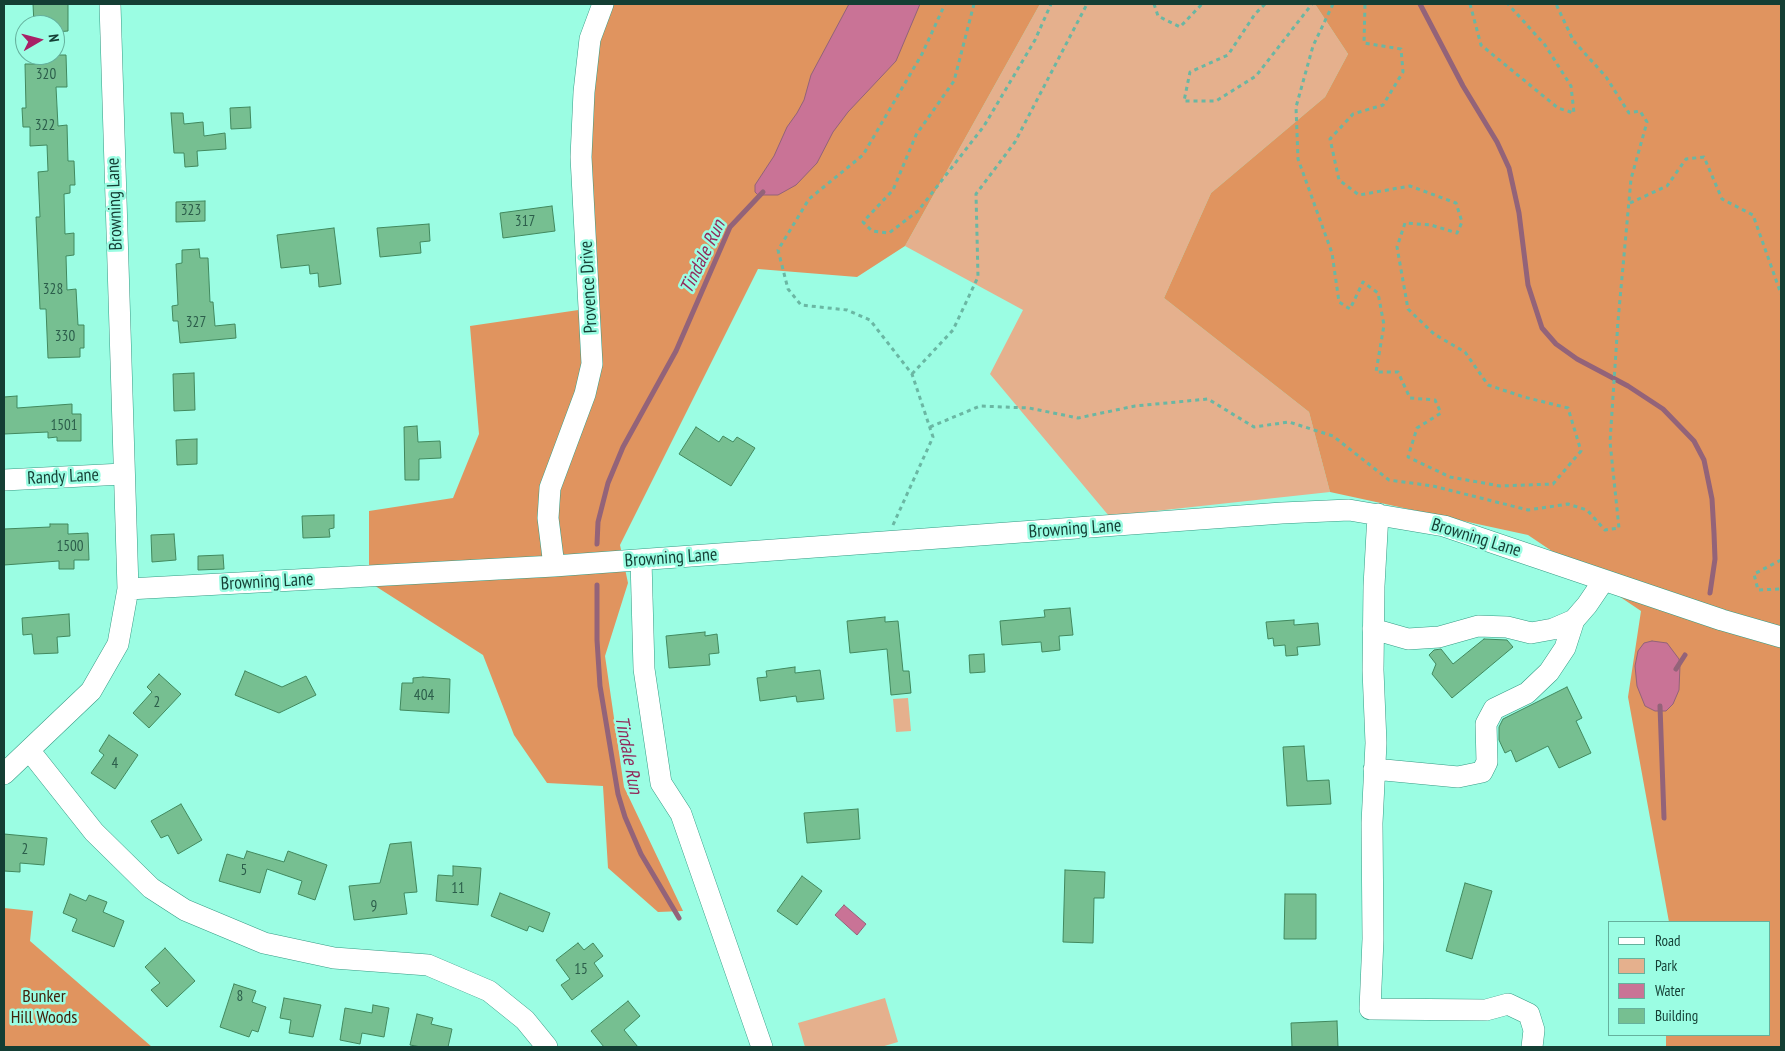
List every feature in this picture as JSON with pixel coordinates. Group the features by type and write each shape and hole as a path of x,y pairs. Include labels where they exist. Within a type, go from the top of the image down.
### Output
{"street":[{"name":"Browning Lane","path":"110,4 128,589 554,566 1282,513 1349,510 1444,526 1722,620 1781,637"},
{"name":"Provence Drive","path":"554,566 548,518 550,488 585,394 592,364 581,157 584,92 590,39 603,4"},
{"name":"Randy Lane","path":"4,480 123,474"},
{"path":"1378,514 1374,629 1373,939 1370,1009 1486,1010 1508,1004 1529,1014 1534,1030 1532,1047"},
{"path":"641,560 644,669 661,783 681,814 762,1047"},
{"path":"1374,769 1458,777 1482,772 1488,762 1486,724 1494,709 1527,692 1549,672 1566,648 1574,620 1604,580"},
{"path":"4,774 91,691 118,644 128,589"},
{"path":"1374,629 1408,639 1439,637 1478,626 1507,626 1531,633 1553,629 1574,620"},
{"path":"29,750 94,832 151,888 185,910 264,943 334,958 428,965 489,991 525,1020 546,1047"}],"path":[{"path":"884,543 933,438 912,374 870,320 847,310 801,305 788,289 778,250 809,199 863,154 922,54 945,4"},
{"path":"974,4 954,81 916,135 893,190 863,222 872,232 889,233 918,211 984,126 1035,40 1051,4"},
{"path":"912,374 953,330 978,277 976,194 1015,142 1087,4"},
{"path":"1154,4 1158,16 1180,27 1202,4"},
{"path":"1265,4 1254,14 1228,55 1190,72 1184,101 1216,101 1256,76 1312,4"},
{"path":"1333,4 1313,46 1296,108 1298,160 1332,253 1338,302 1350,309 1363,282 1378,293 1384,325 1376,372 1398,372 1410,398 1435,400 1441,413 1417,428 1408,457 1450,477 1500,486 1553,484 1581,451 1568,408 1524,397 1488,385 1465,352 1434,334 1408,309 1397,247 1405,223 1431,225 1457,233 1462,222 1456,203 1410,186 1359,195 1338,180 1330,139 1353,114 1382,105 1403,72 1401,48 1364,43 1366,4"},
{"path":"1470,4 1481,45 1558,108 1574,113 1571,86 1545,45 1508,4"},
{"path":"930,427 980,406 1030,408 1078,418 1135,406 1208,399 1254,427 1288,422 1333,436 1389,480 1432,486 1528,510 1568,504 1587,510 1605,530 1619,528 1610,442 1631,179 1646,122 1640,111 1629,113 1606,77 1574,40 1556,4"},
{"path":"1629,204 1667,186 1686,158 1704,157 1722,199 1753,215 1781,294"},
{"path":"1781,560 1754,574 1758,590 1781,589"}],"green space":[{"path":"606,4 1040,4 905,246 857,277 758,269 620,545 628,583 605,656 624,787 683,911 658,912 608,868 603,786 547,783 514,735 483,655 369,582 369,511 453,498 479,434 470,326 592,308 590,30"},
{"path":"1040,4 1315,4 1348,54 1325,97 1211,193 1164,298 1309,412 1330,492 1109,516 990,374 1023,310 905,246"},
{"path":"1315,4 1781,4 1781,1047 1666,1047 1666,1036 1770,1036 1770,921 1669,921 1628,697 1641,611 1528,535 1330,492 1309,412 1164,298 1211,193 1325,97 1348,54"},
{"path":"908,698 911,731 896,732 893,699"},
{"name":"Bunker Hill Woods","path":"4,908 33,911 30,941 152,1047 4,1047"},
{"path":"885,998 898,1042 881,1047 805,1047 798,1023"}],"water":[{"path":"849,4 920,4 896,61 848,112 833,132 817,163 796,185 778,195 758,195 755,192 755,185 774,156 787,127 804,100 811,75"},
{"path":"1652,641 1667,643 1679,659 1679,690 1673,704 1666,711 1655,711 1645,706 1637,686 1635,666 1638,651 1644,643"},
{"path":"844,905 866,924 857,935 835,915"}],"building":[{"path":"33,4 68,4 68,31 65,31 65,15 34,15"},
{"path":"66,55 67,87 56,87 58,126 67,125 68,161 74,161 75,185 70,185 70,193 64,194 65,234 74,233 74,255 66,256 67,290 76,289 78,325 84,325 84,348 80,348 80,357 48,358 46,309 40,309 36,217 40,217 38,172 48,171 47,145 30,146 30,127 23,127 22,108 26,108 25,65 65,65"},
{"path":"250,107 251,128 231,129 230,108"},
{"path":"171,113 183,113 184,124 203,122 204,136 225,133 226,149 197,151 198,166 185,167 184,153 174,153"},
{"path":"205,201 205,221 176,222 176,202"},
{"path":"552,206 555,231 503,238 500,213"},
{"path":"429,224 430,241 420,242 421,253 380,257 377,228"},
{"path":"334,228 341,284 319,287 318,273 310,274 309,265 281,268 277,235"},
{"path":"199,249 200,258 208,258 210,302 213,302 215,326 235,324 236,338 180,343 178,321 173,321 172,306 178,305 176,264 182,263 182,250"},
{"path":"194,373 195,410 174,411 173,374"},
{"path":"17,396 17,408 72,404 72,414 81,414 81,441 57,441 57,437 48,438 48,432 4,434 4,397"},
{"path":"417,426 418,442 440,441 441,458 419,459 419,480 405,480 404,427"},
{"path":"696,427 719,442 723,436 733,442 737,437 755,448 731,486 679,454"},
{"path":"197,439 197,464 177,465 176,440"},
{"path":"334,515 334,528 329,529 330,537 303,538 302,516"},
{"path":"50,524 68,524 68,534 88,533 89,560 74,560 74,569 59,569 59,561 4,565 4,529 50,527"},
{"path":"174,534 176,560 152,562 151,535"},
{"path":"223,555 224,569 198,570 198,556"},
{"path":"1070,608 1073,635 1059,636 1060,650 1042,652 1041,642 1002,645 1000,621 1045,617 1044,610"},
{"path":"69,614 70,636 57,637 58,653 34,654 32,634 23,635 22,618"},
{"path":"885,617 885,622 898,621 903,671 909,671 911,693 891,695 887,649 850,653 847,621"},
{"path":"1294,620 1294,625 1318,623 1320,645 1297,647 1298,655 1286,656 1285,645 1274,646 1273,638 1268,639 1266,622"},
{"path":"705,632 705,636 717,634 719,653 709,654 710,665 669,668 666,636"},
{"path":"1484,639 1507,640 1513,647 1452,698 1432,674 1436,664 1429,655 1434,650 1441,649 1453,664"},
{"path":"984,654 985,672 970,673 969,655"},
{"path":"795,667 795,673 820,670 824,699 797,702 796,696 760,701 757,678 767,677 766,671"},
{"path":"245,671 282,687 306,676 316,695 279,713 235,695"},
{"path":"159,674 181,694 149,728 133,713 152,692 147,687"},
{"path":"413,678 450,679 449,713 400,710 402,683 413,683"},
{"path":"1567,687 1582,718 1576,721 1591,753 1559,768 1548,746 1516,762 1511,750 1505,753 1499,740 1499,727 1503,719"},
{"path":"109,735 138,755 115,789 91,773 104,755 99,751"},
{"path":"1304,746 1307,781 1329,780 1331,804 1287,806 1283,747"},
{"path":"181,804 202,840 178,854 168,835 161,838 151,821"},
{"path":"858,809 860,839 807,843 804,813"},
{"path":"4,834 47,838 44,865 20,863 20,872 4,871"},
{"path":"411,842 417,892 404,893 407,914 354,920 349,886 380,883 390,844"},
{"path":"247,851 284,862 288,851 327,865 315,900 298,894 302,881 267,869 260,893 219,881 227,854 244,859"},
{"path":"453,866 481,868 478,905 436,901 438,875 453,876"},
{"path":"1065,870 1105,872 1104,898 1094,898 1093,943 1063,942"},
{"path":"802,876 822,891 797,925 777,911"},
{"path":"1465,883 1492,891 1472,959 1446,951"},
{"path":"500,893 550,913 543,932 529,926 527,931 491,916"},
{"path":"70,894 86,901 89,895 107,902 103,912 124,921 114,947 72,931 77,919 63,913"},
{"path":"1285,894 1316,894 1316,939 1284,939"},
{"path":"578,943 584,950 593,943 603,956 594,963 603,976 572,1000 561,985 570,979 556,960"},
{"path":"165,948 195,981 167,1007 151,990 160,983 145,967"},
{"path":"234,984 256,991 252,1002 266,1007 258,1032 252,1030 249,1037 220,1027"},
{"path":"284,998 321,1005 313,1037 289,1033 291,1020 280,1018"},
{"path":"628,1001 640,1016 624,1030 638,1047 604,1047 591,1031"},
{"path":"373,1005 389,1008 384,1037 362,1033 360,1044 340,1040 345,1008 372,1013"},
{"path":"417,1014 433,1018 431,1024 452,1029 448,1047 410,1045"},
{"path":"1337,1021 1338,1047 1292,1047 1291,1023"}],"waterway":[{"path":"1420,4 1463,86 1497,142 1509,168 1519,213 1528,285 1542,328 1556,344 1577,359 1628,386 1663,409 1694,441 1704,460 1712,499 1714,533 1715,559 1710,593"},
{"name":"Tindale Run","path":"597,544 598,522 608,483 623,447 676,351 730,227 763,192"},
{"name":"Tindale Run","path":"597,585 597,640 600,686 618,794 625,817 641,854 679,918"},
{"path":"1676,669 1685,655"},
{"path":"1660,706 1664,818"}]}
